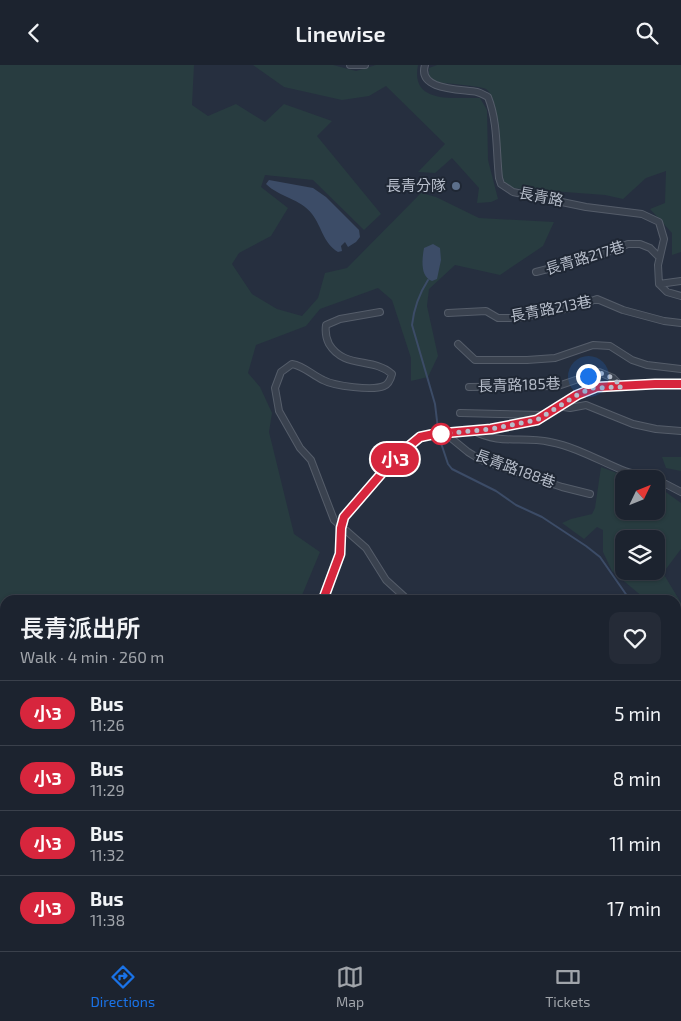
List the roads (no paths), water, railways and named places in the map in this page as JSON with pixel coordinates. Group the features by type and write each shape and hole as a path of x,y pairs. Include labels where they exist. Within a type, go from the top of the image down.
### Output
{"street":[{"path":"350,65 365,65"},
{"name":"長青路","path":"425,65 424,74 432,83 451,90 478,92 488,97 492,106 495,127 499,178 501,184 506,188 513,192 544,199 586,207 642,214 658,222 662,230 663,245 659,257 659,284"},
{"name":"長青路217巷","path":"536,272 595,257 628,244 640,244 650,248 659,257"},
{"path":"659,284 681,281"},
{"path":"659,284 667,292 681,296"},
{"name":"長青路213巷","path":"448,313 486,311 498,317 518,318 570,308 596,299 664,321 681,323"},
{"path":"380,312 340,319 326,325 325,331 327,341 334,352 344,359 385,367 392,374 390,381 384,386 369,388 332,384 301,366 292,364 281,372 275,388 279,411 300,448 311,460 334,520 366,549 386,580 402,595"},
{"path":"458,344 475,360 555,358 593,345 610,346 632,360 647,365 681,369"},
{"name":"長青路185巷","path":"469,387 558,385 598,372 613,378 622,387"},
{"path":"325,595 340,554 341,528 344,517 374,481 420,437 473,431 537,420 558,406 592,388 681,384"},
{"path":"558,406 570,408 586,405 633,424 656,429 681,431"},
{"path":"460,413 544,415"},
{"path":"473,431 486,438 535,439 552,442 596,457 621,470"},
{"name":"長青路188巷","path":"446,434 482,461 590,494"},
{"path":"665,484 681,492"}],"water":[{"path":"269,180 313,188 326,197 359,230 360,237 348,247 345,242 341,246 342,251 338,252 329,244 312,214 296,201 271,188 266,184"},
{"path":"433,244 440,248 441,260 437,279 432,281 425,276 422,262 424,248"}],"waterway":[{"path":"428,280 417,301 412,325 435,404 438,429"},
{"path":"440,440 448,464 452,469 496,491 516,505 542,517 586,546 600,557 627,595"}],"place":[{"name":"長青分隊","path":"456,186"}]}
